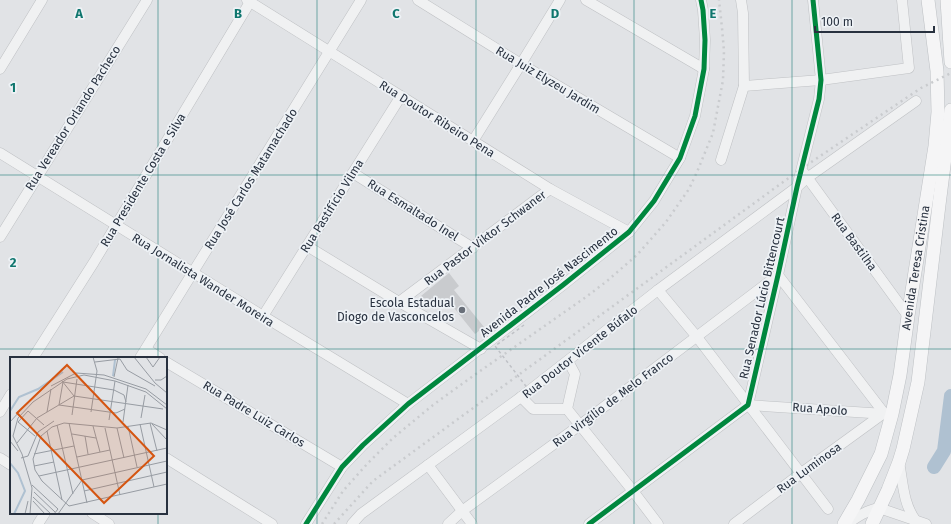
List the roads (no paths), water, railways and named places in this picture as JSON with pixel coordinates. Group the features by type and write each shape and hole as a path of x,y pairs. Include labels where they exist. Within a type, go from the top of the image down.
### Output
{"main road":[{"name":"Avenida Teresa Cristina","path":"844,524 881,454 888,414 900,374 935,146 938,112 937,71 928,0"},
{"path":"947,0 951,62"},
{"name":"Avenida Teresa Cristina","path":"872,524 899,462 918,382 951,110"},
{"path":"903,449 900,427 888,414 903,406 916,389"}],"street":[{"path":"0,69 42,0"},
{"name":"Rua Vereador Orlando Pacheco","path":"0,237 147,0"},
{"name":"Rua José Carlos Matamachado","path":"143,354 361,0"},
{"name":"Rua Juiz Elyzeu Jardim","path":"418,0 521,64 680,158"},
{"path":"473,141 560,0"},
{"path":"586,0 704,69"},
{"name":"Avenida Padre José Nascimento","path":"306,524 342,467 363,445 408,404 481,349 629,232 654,201 680,158 695,116 704,69 705,40 701,0"},
{"path":"721,160 744,86 743,13 741,0"},
{"name":"Rua Senador Lúcio Bittencourt","path":"748,405 801,169 819,99 821,80 813,0"},
{"path":"744,86 821,80 909,68 902,0"},
{"path":"944,0 948,18"},
{"name":"Rua Doutor Ribeiro Pena","path":"249,1 550,189 629,232"},
{"name":"Rua Presidente Costa e Silva","path":"34,357 94,262 249,1"},
{"name":"Rua Pastifício Vilma","path":"262,316 401,96"},
{"name":"Rua Doutor Vicente Búfalo","path":"352,524 361,514 566,365 658,290 807,178 916,101"},
{"name":"Rua Jornalista Wander Moreira","path":"0,153 262,316 408,404"},
{"name":"Rua Bastilha","path":"801,169 908,316"},
{"name":"Rua Esmaltado Inel","path":"353,172 473,248"},
{"name":"Rua Pastor Viktor Schwaner","path":"399,302 550,189"},
{"path":"307,246 399,302 481,349"},
{"path":"778,275 888,414"},
{"name":"Rua Virgílio de Melo Franco","path":"448,524 462,511 580,425 778,275"},
{"path":"658,290 697,337 828,509"},
{"path":"143,354 156,357"},
{"name":"Rua Padre Luiz Carlos","path":"167,363 342,467"},
{"path":"566,365 575,374 567,409"},
{"path":"0,412 10,396"},
{"path":"521,397 533,409 567,409"},
{"path":"589,524 748,405"},
{"name":"Rua Apolo","path":"748,405 888,414"},
{"path":"567,409 658,524"},
{"name":"Rua Luminosa","path":"734,524 800,474 888,414"},
{"path":"0,458 10,464"},
{"path":"167,459 272,524"},
{"path":"899,462 904,496 911,514 922,523"},
{"path":"428,465 472,524"},
{"path":"847,524 861,514 872,509 879,508 922,523"},
{"path":"38,524 44,514"},
{"path":"94,514 109,524"}],"waterway":[{"path":"934,467 944,451 951,396"}],"railway":[{"path":"322,524 343,491 393,438 433,405 607,281 637,255 666,222 689,189 713,133 723,80 724,51 719,0"},
{"path":"334,524 373,481 801,169 921,88 951,73"}],"place":[{"name":"Escola Estadual Diogo de Vasconcelos","path":"462,310"}]}
